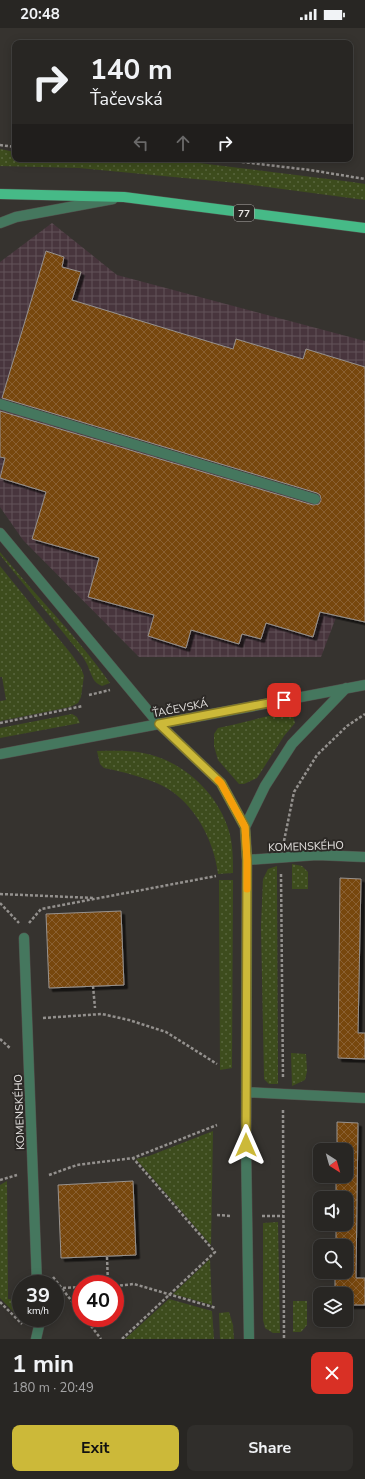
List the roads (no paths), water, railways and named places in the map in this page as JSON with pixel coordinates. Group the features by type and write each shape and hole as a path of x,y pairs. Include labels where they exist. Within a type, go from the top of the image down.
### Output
{"main road":[{"name":"77","path":"0,194 124,197 365,228"}],"street":[{"path":"0,223 16,217 124,197"},
{"path":"0,404 315,499"},
{"path":"0,533 159,724 221,783 245,827 247,860 246,1092 249,1339"},
{"name":"ŤAČEVSKÁ","path":"0,754 365,685"},
{"path":"245,827 265,786 292,744 346,688"},
{"name":"KOMENSKÉHO","path":"247,860 317,855 365,857"},
{"name":"KOMENSKÉHO","path":"25,934 37,1275"},
{"path":"246,1092 365,1098"},
{"path":"36,1339 38,1327"}]}
